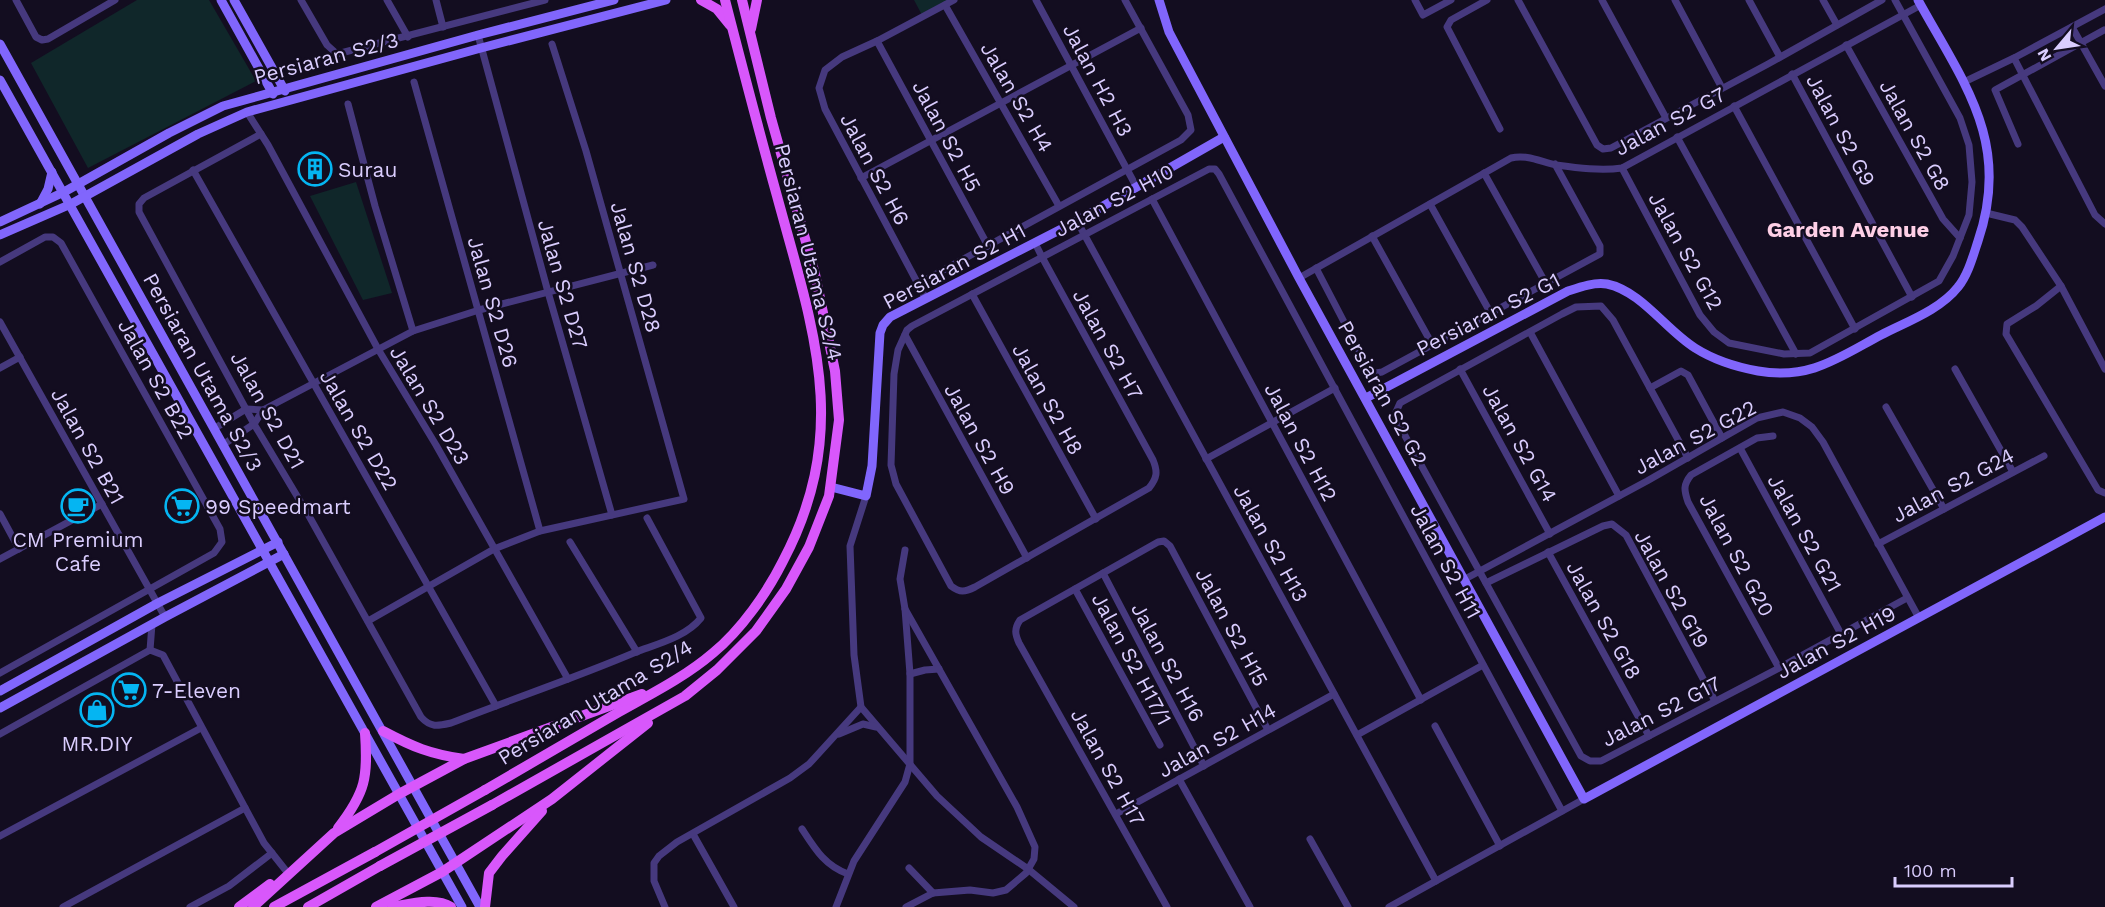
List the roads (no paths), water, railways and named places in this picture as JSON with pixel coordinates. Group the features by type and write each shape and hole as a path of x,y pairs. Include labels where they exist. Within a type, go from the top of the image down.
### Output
{"main road":[{"path":"701,0 717,9 733,28"},
{"name":"Persiaran Utama S2/4","path":"274,907 673,682 715,652 753,610 772,582 806,512 816,475 822,439 821,382 813,334 725,0"},
{"path":"308,907 685,696 739,650 786,589 809,547 831,488 839,420 835,371 815,274 771,118 742,0"},
{"path":"751,32 757,0"},
{"path":"334,833 464,759 673,682"},
{"path":"375,907 442,872 552,799 671,704"},
{"path":"382,731 419,750 464,759"},
{"path":"254,907 334,833 351,811 365,780 367,765 365,733"},
{"path":"485,907 489,873 552,799"},
{"path":"238,907 311,854"},
{"path":"392,907 420,903 446,903 452,907"}],"street":[{"path":"16,0 36,37 42,40 48,39 111,1"},
{"path":"221,0 278,105"},
{"path":"234,0 290,101"},
{"path":"301,0 327,45 337,54 408,37 517,4 545,0"},
{"path":"387,0 408,37"},
{"path":"436,0 443,27"},
{"name":"Persiaran S2/3","path":"0,222 64,192 208,112 223,106 271,91 614,0"},
{"path":"0,235 53,213 198,134 247,112 666,0"},
{"path":"877,41 954,0"},
{"name":"Jalan H2 H3","path":"1036,0 1137,188"},
{"path":"918,284 1181,140 1191,130 1183,105 1125,0"},
{"name":"Persiaran S2 G2","path":"1159,0 1169,32 1224,137 1584,799"},
{"path":"1415,0 1423,15 1451,0"},
{"path":"1487,0 1448,23 1449,31 1500,129"},
{"path":"1518,0 1597,145 1603,149 1611,148 1882,0"},
{"path":"1602,0 1666,118"},
{"path":"1675,0 1722,88"},
{"path":"1749,0 1780,57"},
{"path":"1823,0 1837,25"},
{"path":"1677,137 1796,354 1810,353 1939,281 1969,215 1971,193 1969,145 1960,118 1895,0"},
{"name":"Jalan S2 G7","path":"1299,278 1515,157 1606,170 1622,168 1903,14 1919,2"},
{"name":"Persiaran S2 G1","path":"1366,398 1568,291 1586,285 1606,284 1623,290 1640,301 1670,330 1695,348 1721,362 1760,371 1789,374 1817,369 1937,306 1958,287 1975,251 1984,225 1990,177 1986,138 1974,102 1919,2"},
{"name":"Jalan S2 H4","path":"945,5 1059,206"},
{"path":"1964,82 2105,9"},
{"path":"2072,27 2105,86"},
{"path":"861,178 1141,28"},
{"path":"2018,144 1995,90 2104,30"},
{"name":"Jalan S2 D27","path":"478,35 612,515"},
{"name":"Jalan S2 H6","path":"877,41 842,57 825,70 819,88 825,110 926,298"},
{"name":"Jalan S2 H5","path":"877,41 988,246"},
{"name":"Persiaran Utama S2/3","path":"0,44 480,907"},
{"name":"Jalan S2 D28","path":"552,44 586,151 684,499 612,515"},
{"name":"Jalan S2 G8","path":"1846,45 1943,219 1960,238"},
{"path":"2014,58 2095,215 2105,224"},
{"name":"Jalan S2 G9","path":"1792,74 1912,297"},
{"name":"Persiaran Utama S2/3","path":"0,80 462,907"},
{"name":"Jalan S2 D26","path":"414,82 540,531"},
{"path":"348,104 375,206 413,330"},
{"path":"1734,106 1855,329"},
{"name":"Jalan S2 D23","path":"247,112 268,145 378,349 436,445 568,679"},
{"path":"193,170 261,134"},
{"name":"Persiaran S2 H1","path":"866,496 872,466 880,333 890,317 1077,221 1224,137"},
{"path":"1316,268 1369,370 1376,373 1382,372 1600,254 1601,251 1555,164"},
{"name":"Jalan S2 G12","path":"1622,168 1700,315 1714,332 1729,343 1760,350 1796,354"},
{"name":"Jalan S2 H10","path":"905,335 912,326 972,294 1209,169 1215,170"},
{"name":"Jalan S2 D21","path":"193,170 144,198 139,204 139,212 254,424 368,621 420,717 427,724 435,727 496,706"},
{"name":"Jalan S2 D22","path":"193,170 496,706"},
{"name":"Jalan S2 H11","path":"1215,170 1220,174 1483,665 1566,809"},
{"path":"40,204 48,189 52,172"},
{"path":"1484,174 1545,282"},
{"name":"Jalan S2 H12","path":"1152,199 1421,700"},
{"path":"1430,204 1490,312"},
{"path":"53,213 69,214 80,220"},
{"path":"1986,213 2015,220 2022,227 2061,286 2105,369"},
{"name":"Jalan S2 H13","path":"1077,221 1436,881"},
{"path":"1372,236 1432,344"},
{"name":"Jalan S2 B22","path":"0,262 45,237 53,237 61,243 220,529 222,542 214,553 150,589"},
{"name":"Jalan S2 H7","path":"1035,243 1157,469 1157,474 1149,488 1095,519"},
{"path":"224,444 254,424 264,410 413,330 479,310 653,265"},
{"path":"2061,286 2036,306 2007,324 2006,334 2098,490 2105,493"},
{"name":"Jalan S2 H8","path":"972,294 1095,519"},
{"path":"1460,369 1576,307 1601,306 1613,320 1688,458"},
{"name":"Jalan S2 B21","path":"0,322 165,616"},
{"path":"1530,332 1619,496"},
{"path":"905,335 898,350 894,374 891,465 896,484 951,586 957,591 966,591 1095,519"},
{"name":"Jalan S2 H9","path":"905,335 1027,558"},
{"path":"0,368 20,357"},
{"name":"Jalan S2 G17","path":"1460,369 1400,403 1396,412 1398,423 1581,756 1590,761 1601,761 1907,598"},
{"name":"Jalan S2 G14","path":"1460,369 1550,534"},
{"path":"1955,369 2013,472"},
{"path":"1650,388 1681,370 1688,375 1722,438"},
{"path":"1206,459 1335,388"},
{"path":"1887,407 1944,509"},
{"path":"215,428 246,409 264,410"},
{"name":"Jalan S2 G22","path":"1465,579 1758,418 1783,412 1800,418 1812,427 1823,442 1919,618"},
{"name":"Jalan S2 G20","path":"1773,436 1757,438 1691,475 1684,484 1684,491 1779,668"},
{"name":"Jalan S2 G21","path":"1740,448 1841,634"},
{"name":"Jalan S2 G24","path":"1878,544 2044,456"},
{"path":"831,488 866,496 850,546 854,655 861,707 937,796 981,837 1028,869 1074,907"},
{"path":"0,560 102,504"},
{"path":"0,514 20,549"},
{"path":"368,621 495,549 540,531 612,515"},
{"name":"Jalan S2 H19","path":"1584,799 2105,517"},
{"path":"496,706 670,639 697,623 701,618 646,518"},
{"name":"Jalan S2 G19","path":"1486,583 1603,526 1612,524 1619,527 1626,535 1715,701"},
{"name":"Jalan S2 H15","path":"1103,573 1158,542 1164,541 1170,546 1268,730"},
{"path":"0,691 158,603 278,542"},
{"path":"570,542 637,652"},
{"path":"836,907 854,861 905,782 910,764 909,674 905,609 900,579 905,550"},
{"name":"Jalan S2 G18","path":"1548,552 1649,736"},
{"path":"0,708 165,616 284,554"},
{"path":"1075,589 1103,573"},
{"name":"Jalan S2 H16","path":"1103,573 1204,766"},
{"path":"0,673 150,589"},
{"name":"Jalan S2 H17","path":"1075,589 1020,620 1015,627 1015,634 1167,907"},
{"name":"Jalan S2 H17/1","path":"1075,589 1160,746"},
{"path":"905,609 1031,835 1035,847 1034,859 1028,869 1017,882 1006,890 993,893 970,890 933,893 906,907"},
{"path":"150,651 152,624"},
{"path":"0,734 150,651 163,655 264,843 287,872"},
{"path":"1357,735 1483,665"},
{"path":"909,674 939,669"},
{"name":"Jalan S2 H14","path":"1116,814 1334,694"},
{"path":"665,907 654,881 654,863 665,851 790,778 809,764 861,707"},
{"path":"834,736 863,724 870,724 878,728"},
{"path":"1435,726 1500,846"},
{"path":"0,836 201,728"},
{"path":"1179,779 1250,907"},
{"path":"1389,907 1584,799"},
{"path":"63,907 245,808"},
{"path":"802,829 821,858 837,871 848,874"},
{"path":"693,834 734,907"},
{"path":"1310,839 1348,907"},
{"path":"190,907 229,886 272,853"},
{"path":"909,868 933,893"}],"place":[{"name":"Surau","path":"315,169"},
{"name":"CM Premium Cafe","path":"78,506"},
{"name":"99 Speedmart","path":"182,506"},
{"name":"7-Eleven","path":"129,690"},
{"name":"MR.DIY","path":"97,710"}],"district":[{"name":"Garden Avenue","path":"1848,229"}]}
